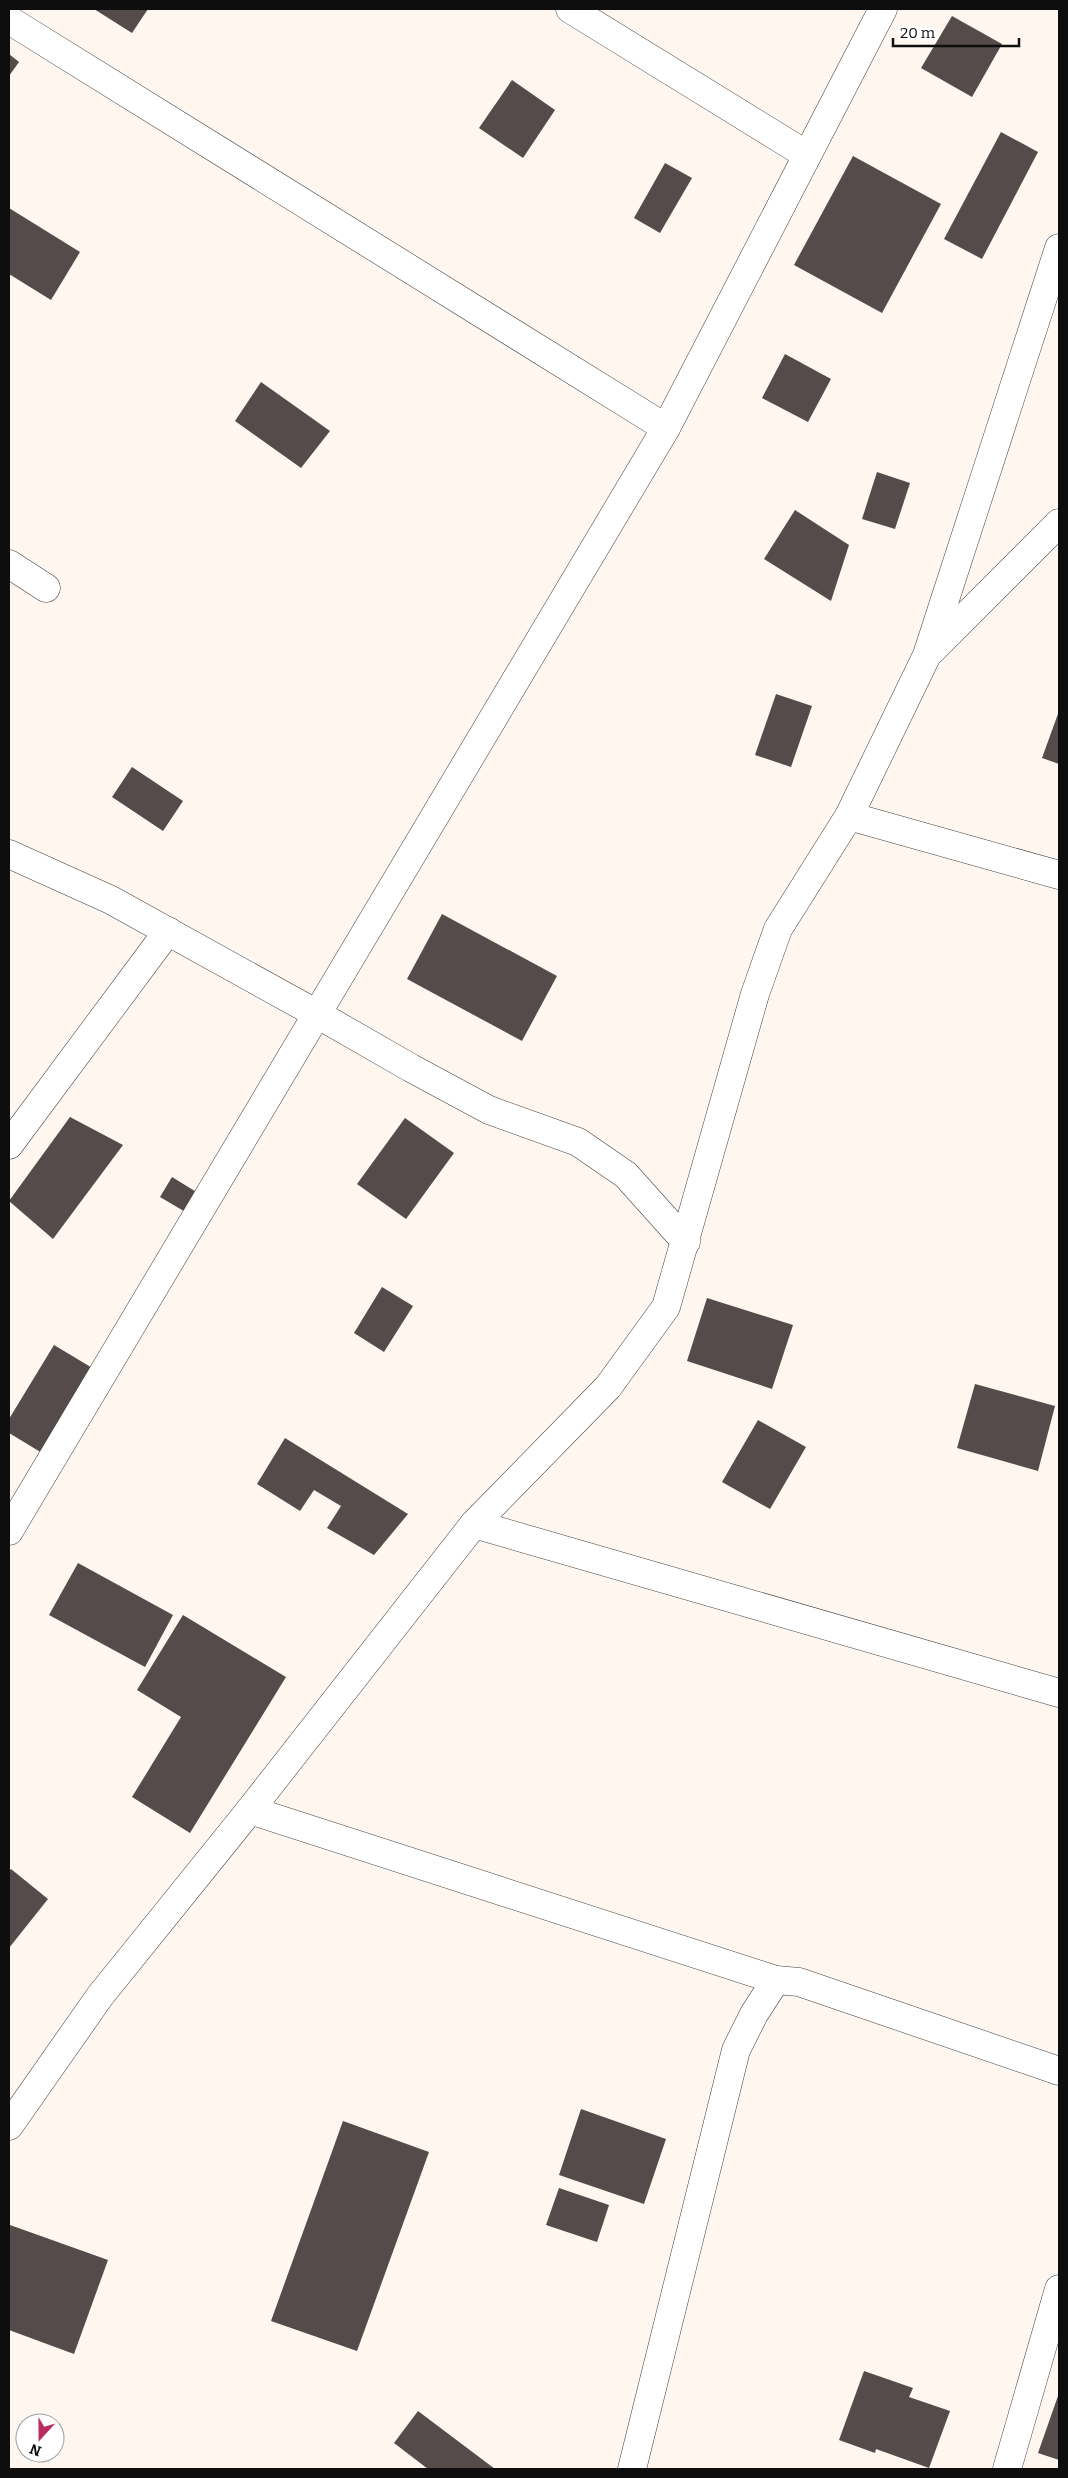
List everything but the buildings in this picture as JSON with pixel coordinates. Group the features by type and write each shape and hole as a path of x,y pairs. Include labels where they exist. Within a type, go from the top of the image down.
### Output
{"street":[{"path":"570,9 807,155"},
{"path":"9,1531 666,428 883,9"},
{"path":"9,20 666,428"},
{"path":"9,2126 100,1996 250,1810 474,1524 608,1387 666,1307 755,994 778,929 849,816 927,655 1059,248"},
{"path":"927,655 1059,522"},
{"path":"9,564 46,588"},
{"path":"849,816 1059,875"},
{"path":"9,854 111,900 489,1110 578,1142 626,1175 686,1242"},
{"path":"9,1145 168,931"},
{"path":"474,1524 1059,1693"},
{"path":"250,1810 776,1980 799,1982 1059,2071"},
{"path":"632,2469 736,2050 754,2014 776,1980"},
{"path":"1007,2469 1059,2290"}]}
